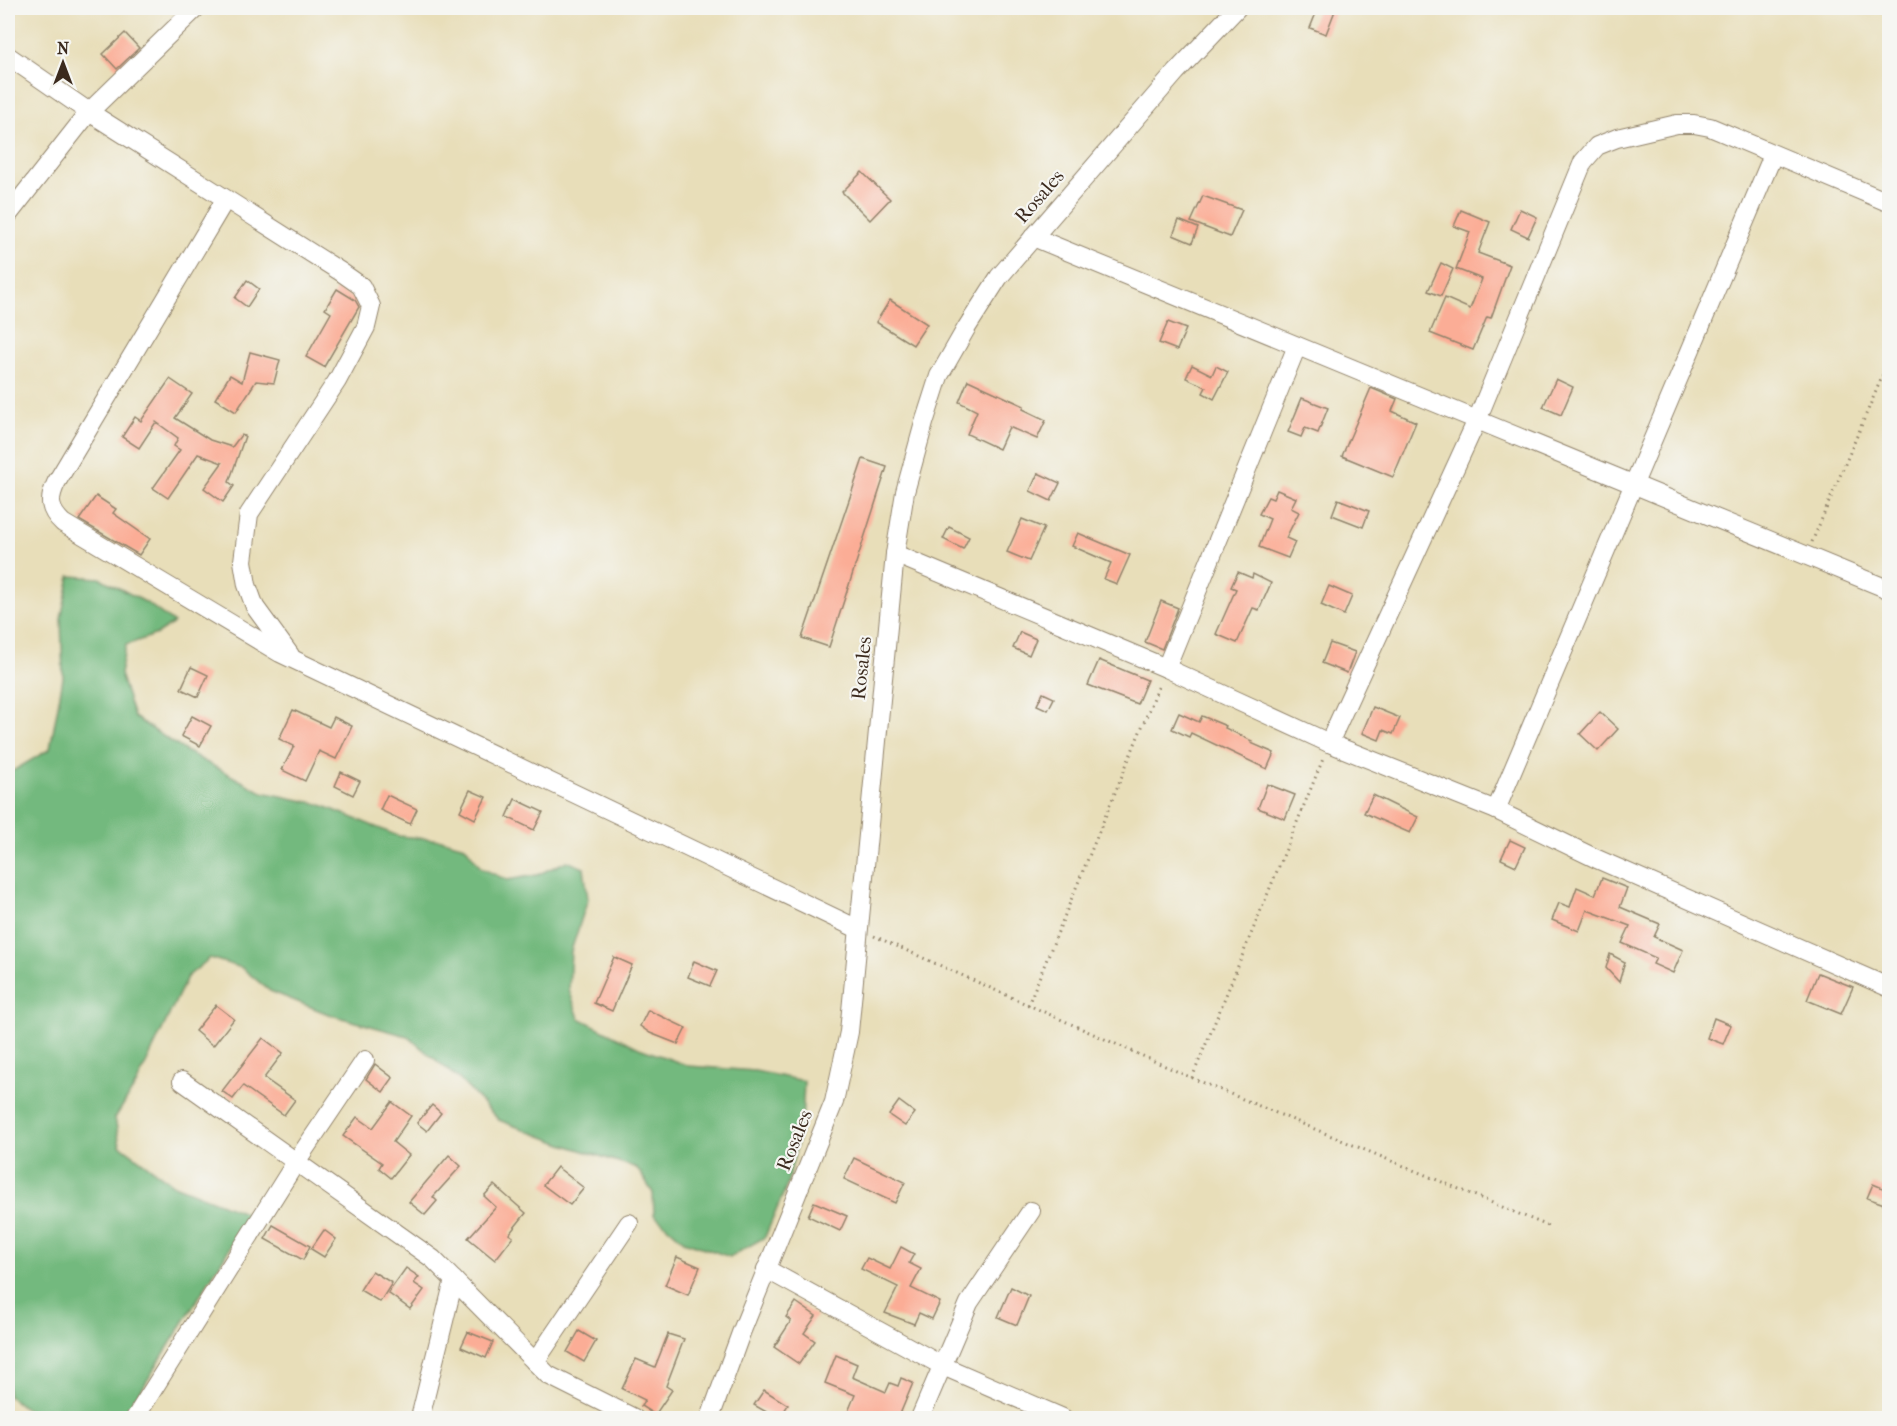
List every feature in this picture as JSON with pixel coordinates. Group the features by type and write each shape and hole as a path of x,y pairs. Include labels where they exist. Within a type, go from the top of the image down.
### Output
{"street":[{"path":"8,215 88,112 196,8"},
{"name":"Rosales","path":"710,1419 766,1269 834,1102 849,1032 895,554 905,492 939,376 999,278 1176,72 1237,8"},
{"path":"8,56 88,112 361,286 371,306 366,327 337,381 249,514 243,561 247,585 255,607 295,661"},
{"path":"1329,743 1477,420 1583,162 1597,146 1677,124 1710,127 1890,203"},
{"path":"1496,810 1773,154"},
{"path":"225,200 56,483 50,503 54,514 63,523 295,661 858,929"},
{"path":"1034,237 1890,590"},
{"path":"1166,668 1297,346"},
{"path":"895,554 1166,668 1329,743 1496,810 1596,860 1890,988"},
{"path":"135,1419 296,1162 365,1060"},
{"path":"182,1081 433,1259 548,1375 634,1419"},
{"path":"920,1419 969,1303 1031,1211"},
{"path":"535,1362 629,1223"},
{"path":"766,1269 943,1366 1063,1419"},
{"path":"420,1419 454,1281"}],"path":[{"path":"1806,556 1890,358"},
{"path":"1028,1005 1166,668"},
{"path":"1192,1078 1329,743"},
{"path":"858,929 1192,1078 1548,1226"}],"green space":[{"path":"70,576 100,578 147,603 174,623 157,634 126,645 120,674 134,717 187,752 262,792 319,804 398,836 443,840 465,846 481,868 507,880 537,875 567,861 584,868 588,899 571,951 569,990 579,1018 639,1048 689,1066 755,1071 804,1081 802,1125 787,1185 765,1237 730,1257 684,1241 654,1215 653,1193 637,1168 562,1144 499,1120 460,1080 407,1036 331,1015 270,991 242,968 210,958 187,977 137,1083 115,1118 120,1145 174,1185 250,1215 124,1418 40,1418 8,1396 8,768 13,771 50,749 63,678 61,618"}],"building":[{"path":"1318,8 1336,8 1326,34 1310,28"},
{"path":"125,33 139,48 117,69 103,54"},
{"path":"862,172 890,199 870,220 842,192"},
{"path":"1203,196 1242,210 1230,237 1191,222"},
{"path":"1520,209 1537,217 1528,237 1511,229"},
{"path":"1461,210 1490,222 1478,253 1510,265 1491,318 1487,317 1473,350 1430,333 1445,298 1470,309 1482,279 1456,269 1470,232 1454,226"},
{"path":"1179,220 1198,228 1192,243 1173,235"},
{"path":"1441,263 1453,269 1441,296 1428,291"},
{"path":"247,280 259,289 247,307 235,298"},
{"path":"337,289 355,300 359,307 324,367 306,357 331,313 325,309"},
{"path":"890,300 927,324 913,345 876,322"},
{"path":"1168,322 1186,329 1177,350 1159,343"},
{"path":"250,352 280,360 274,383 256,381 236,412 215,399 230,375 242,382"},
{"path":"1192,365 1212,375 1216,366 1228,372 1214,399 1203,393 1206,387 1186,378"},
{"path":"170,379 192,394 175,418 210,440 232,447 241,435 245,436 229,482 234,486 223,502 204,488 222,463 198,454 168,498 153,488 180,450 174,446 178,438 156,422 139,448 122,437 135,417 141,421"},
{"path":"1556,379 1573,387 1561,415 1543,407"},
{"path":"968,380 1024,406 1023,409 1046,420 1037,439 1009,427 999,449 967,434 977,411 959,402"},
{"path":"1371,388 1397,399 1392,411 1416,422 1393,477 1342,456"},
{"path":"1302,398 1328,408 1318,433 1305,428 1301,437 1288,432"},
{"path":"863,459 887,467 829,647 802,638"},
{"path":"1038,473 1060,483 1051,501 1030,491"},
{"path":"1277,490 1296,498 1291,508 1299,512 1286,538 1295,542 1288,558 1259,547 1270,519 1259,514 1268,497 1273,499"},
{"path":"96,496 116,509 113,513 150,539 139,555 79,520"},
{"path":"1338,499 1369,511 1363,527 1332,515"},
{"path":"1022,519 1044,528 1029,561 1007,552"},
{"path":"949,527 969,537 963,549 943,539"},
{"path":"1078,533 1130,555 1117,584 1104,579 1111,563 1072,546"},
{"path":"1238,572 1252,578 1253,574 1271,583 1259,610 1253,608 1237,643 1216,634 1236,589 1231,587"},
{"path":"1329,586 1352,596 1344,615 1321,605"},
{"path":"1161,601 1178,608 1162,649 1145,642"},
{"path":"1020,632 1036,639 1029,655 1013,648"},
{"path":"1330,643 1355,652 1347,673 1322,663"},
{"path":"1099,660 1147,680 1137,704 1088,685"},
{"path":"191,667 208,675 198,697 181,689"},
{"path":"1043,693 1054,698 1048,710 1037,705"},
{"path":"1373,707 1400,718 1393,734 1383,730 1379,740 1362,733"},
{"path":"293,710 329,727 334,717 352,726 336,759 319,751 305,781 282,770 294,746 279,739"},
{"path":"1600,712 1618,729 1598,751 1580,734"},
{"path":"1179,713 1199,722 1202,716 1226,726 1225,728 1252,741 1251,743 1274,753 1267,769 1191,733 1189,737 1172,729"},
{"path":"192,716 211,726 200,746 181,736"},
{"path":"341,772 360,781 353,795 335,786"},
{"path":"1267,784 1295,795 1285,819 1258,808"},
{"path":"470,790 486,797 475,819 460,811"},
{"path":"387,795 417,809 410,824 380,810"},
{"path":"1373,795 1418,817 1410,833 1364,813"},
{"path":"515,799 543,812 534,830 507,817"},
{"path":"1510,840 1525,847 1516,866 1501,859"},
{"path":"1602,878 1627,888 1620,907 1660,924 1654,937 1683,950 1673,973 1653,964 1656,958 1622,943 1630,926 1587,910 1579,931 1552,920 1559,903 1570,907 1577,887 1595,895"},
{"path":"1610,954 1625,962 1619,982 1606,968"},
{"path":"614,957 632,965 612,1011 594,1003"},
{"path":"694,961 717,971 710,986 688,977"},
{"path":"1818,973 1853,987 1841,1014 1807,1000"},
{"path":"216,1005 234,1019 213,1046 195,1031"},
{"path":"648,1010 686,1028 678,1044 650,1033 640,1026"},
{"path":"1714,1018 1731,1025 1723,1044 1707,1038"},
{"path":"263,1038 283,1053 264,1078 295,1100 284,1115 243,1086 233,1099 222,1091"},
{"path":"375,1064 393,1078 383,1092 366,1079"},
{"path":"899,1101 915,1113 905,1126 889,1115"},
{"path":"392,1102 411,1116 393,1142 409,1155 391,1178 379,1168 382,1163 343,1136 357,1117 373,1128"},
{"path":"432,1105 441,1113 427,1131 417,1123"},
{"path":"449,1155 461,1166 433,1197 437,1201 425,1215 409,1202"},
{"path":"854,1158 905,1182 895,1203 844,1179"},
{"path":"557,1167 584,1188 570,1205 543,1185"},
{"path":"1873,1184 1890,1191 1887,1205 1867,1198"},
{"path":"494,1185 526,1213 509,1234 513,1237 495,1260 468,1238 496,1207 484,1196"},
{"path":"814,1202 847,1216 840,1231 808,1216"},
{"path":"273,1225 310,1246 303,1260 265,1239"},
{"path":"324,1230 336,1239 324,1257 311,1249"},
{"path":"901,1247 914,1254 909,1263 921,1269 911,1288 940,1302 932,1319 919,1313 914,1324 885,1313 898,1287 861,1269 867,1258 890,1269"},
{"path":"677,1257 700,1267 688,1295 665,1285"},
{"path":"406,1268 419,1277 414,1283 424,1290 410,1309 388,1293"},
{"path":"372,1271 392,1283 380,1302 360,1290"},
{"path":"1011,1287 1029,1296 1017,1325 998,1317"},
{"path":"796,1302 816,1316 804,1333 815,1341 799,1364 774,1347 791,1321 786,1317"},
{"path":"579,1331 596,1341 584,1362 567,1352"},
{"path":"468,1332 493,1342 486,1358 461,1347"},
{"path":"668,1334 684,1339 666,1386 672,1390 655,1415 641,1406 645,1400 622,1389 636,1359 655,1367"},
{"path":"836,1355 857,1364 852,1377 886,1392 890,1383 898,1386 901,1378 913,1383 898,1419 845,1419 855,1395 825,1383"},
{"path":"764,1390 788,1405 779,1419 754,1405"}]}
